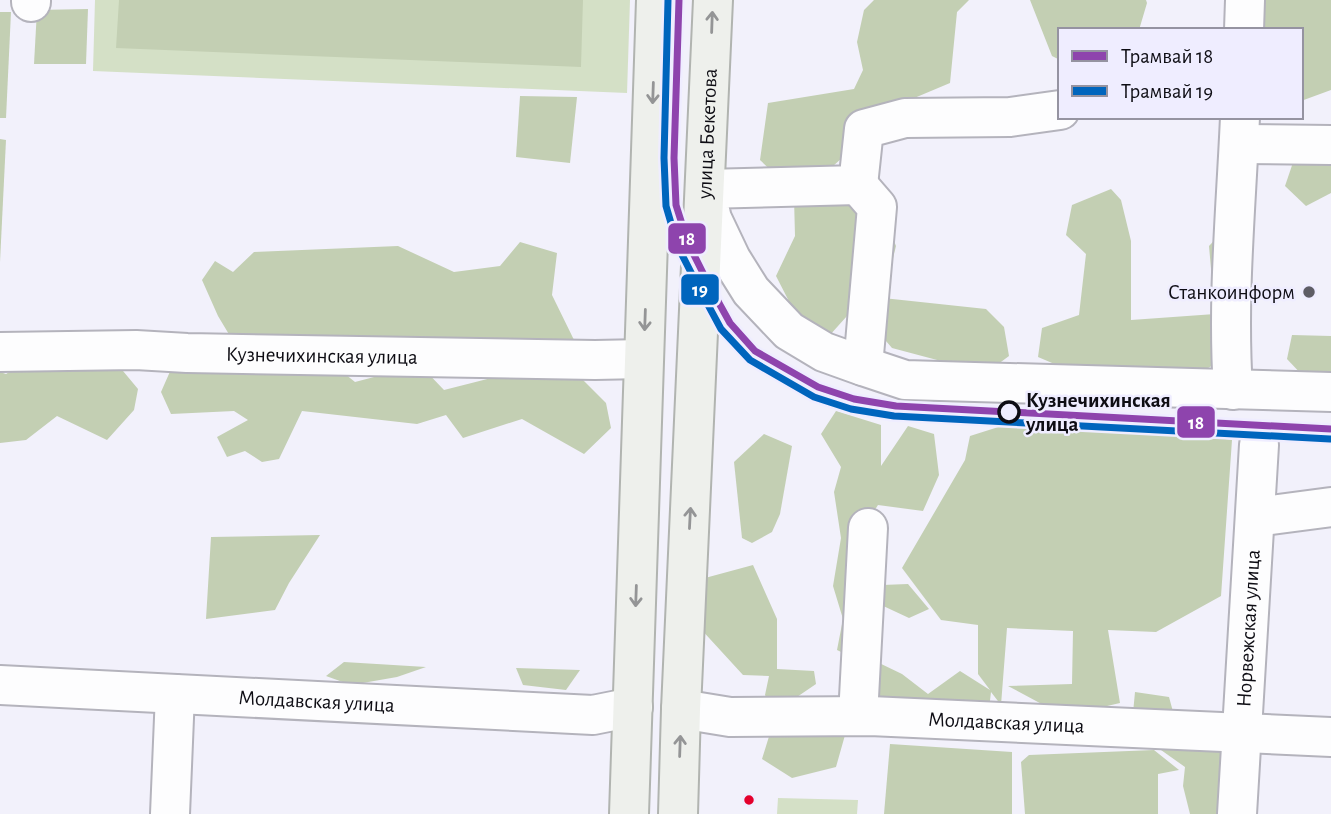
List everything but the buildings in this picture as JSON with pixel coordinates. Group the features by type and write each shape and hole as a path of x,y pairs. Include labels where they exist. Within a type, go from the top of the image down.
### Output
{"main road":[{"path":"629,814 656,0"},
{"name":"улица Бекетова","path":"678,814 713,0"}],"street":[{"path":"1244,28 1245,0"},
{"path":"863,366 877,207 858,185 864,128 905,118 1010,117 1058,110"},
{"path":"1233,390 1230,348 1232,244 1239,130 1331,145"},
{"path":"858,185 705,189 712,219 731,259 751,291 789,331 824,352 905,380 1331,392"},
{"name":"Кузнечихинская улица","path":"0,352 136,350 643,359"},
{"name":"Норвежская улица","path":"1237,814 1259,445"},
{"path":"1256,517 1331,507"},
{"path":"858,716 868,528"},
{"name":"Молдавская улица","path":"0,685 593,715 633,707"},
{"path":"170,814 175,694"},
{"name":"Молдавская улица","path":"681,709 730,718 858,716 1331,737"}],"green space":[{"path":"95,0 630,0 627,93 93,71"},
{"path":"119,0 583,0 581,67 116,48"},
{"path":"874,0 969,0 957,12 950,83 881,112 852,149 823,175 782,181 760,160 768,103 854,89 863,70 857,42 864,10"},
{"path":"1030,0 1146,0 1140,28 1058,28 1058,59 1052,56"},
{"path":"1250,0 1331,0 1331,90 1303,100 1303,28 1249,28"},
{"path":"88,9 86,64 34,64 37,10"},
{"path":"0,12 11,12 6,118 0,118"},
{"path":"520,96 577,97 570,163 516,157"},
{"path":"0,139 6,140 0,262"},
{"path":"1301,139 1331,139 1331,193 1306,206 1285,186"},
{"path":"1111,189 1121,200 1131,241 1131,320 1215,314 1209,246 1230,224 1253,237 1252,280 1240,297 1224,359 1157,397 1085,377 1038,357 1042,328 1079,315 1086,254 1066,235 1072,205"},
{"path":"794,198 844,198 883,213 896,246 883,298 986,309 1004,327 1009,356 986,373 892,348 856,306 829,336 796,315 776,276 795,236"},
{"path":"520,242 557,253 552,295 575,342 230,336 202,280 215,261 233,272 254,252 398,246 454,272 500,266"},
{"path":"1292,335 1331,336 1331,383 1304,377 1287,359"},
{"path":"330,362 355,382 420,365 444,390 535,367 582,379 606,403 611,428 584,454 522,419 463,438 446,415 417,424 302,411 279,459 262,462 245,451 227,457 217,437 248,420 234,411 171,414 161,392 172,367 211,363 249,375 278,364"},
{"path":"25,363 118,365 138,389 134,410 107,440 57,416 26,440 0,443 0,372 6,374"},
{"path":"836,411 881,425 881,466 908,426 934,434 939,475 923,511 878,505 854,542 882,585 908,584 929,609 909,618 879,604 875,661 902,674 928,694 960,671 990,690 978,674 978,625 941,620 902,568 965,460 970,436 1011,423 1014,426 1191,434 1232,440 1221,596 1156,632 1108,630 1120,703 1064,716 1008,686 1072,684 1073,631 1007,628 1001,705 991,692 989,709 900,711 871,693 864,663 837,650 843,619 833,586 841,538 834,492 841,467 821,434"},
{"path":"764,434 792,446 780,514 772,532 752,543 742,538 734,462"},
{"path":"320,535 275,610 206,619 211,537"},
{"path":"753,565 777,619 777,669 814,671 816,684 794,699 847,728 836,767 792,778 762,759 776,714 765,695 769,676 743,675 699,627 705,578"},
{"path":"344,662 426,667 397,677 351,685 326,676"},
{"path":"516,668 580,670 566,690 523,685"},
{"path":"1135,692 1169,697 1175,719 1219,740 1225,793 1216,814 1190,814 1183,786 1185,767 1161,750 1153,721 1133,713"},
{"path":"890,744 1012,752 1012,814 884,814"},
{"path":"1154,750 1179,770 1158,774 1158,814 1025,814 1021,762 1029,755"},
{"path":"778,798 858,800 857,814 777,814"}],"tram line":[{"name":"19","path":"668,0 664,158 666,206 678,247 721,329 750,360 814,397 851,409 894,416 1330,439"},
{"name":"18","path":"679,0 674,158 676,205 688,243 709,285 730,323 755,351 818,387 854,399 896,406 1331,429"}],"place":[{"name":"Станкоинформ","path":"1309,292"},
{"name":"Кузнечихинская улица","path":"1009,412"}]}
